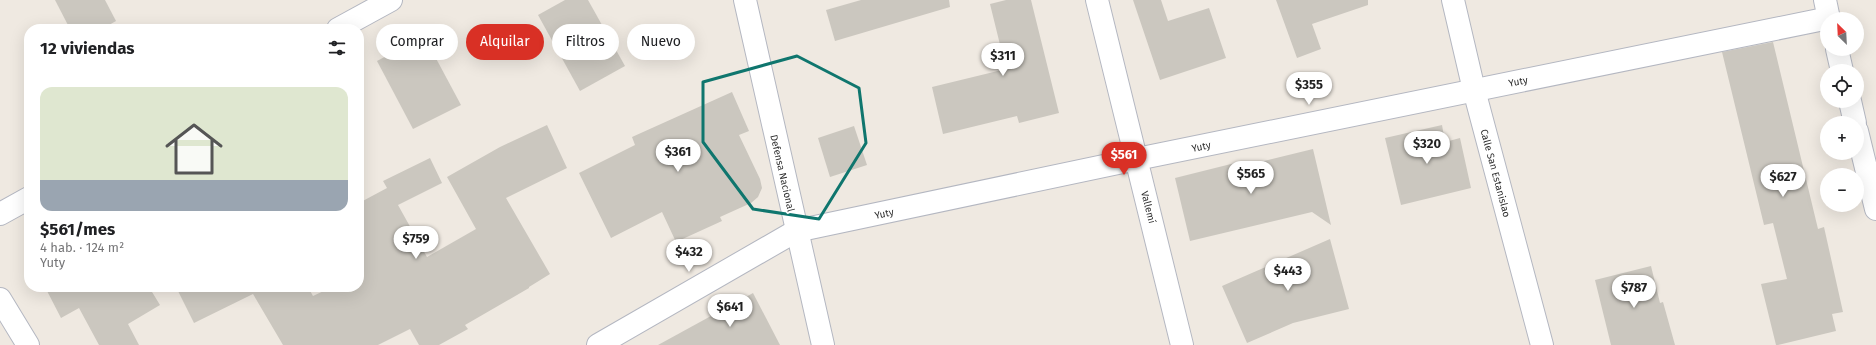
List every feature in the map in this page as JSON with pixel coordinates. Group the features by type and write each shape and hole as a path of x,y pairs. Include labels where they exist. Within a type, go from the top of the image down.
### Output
{"street":[{"path":"347,24 391,0"},
{"name":"Defensa Nacional","path":"745,0 823,345"},
{"name":"Vallemí","path":"1097,0 1182,345"},
{"name":"Calle San Estanislao","path":"1453,0 1474,90 1542,345"},
{"path":"1825,0 1828,12"},
{"name":"Yuty","path":"598,345 796,231 1137,159 1820,21"},
{"path":"1864,160 1876,209"},
{"path":"0,214 24,201"},
{"path":"0,299 28,345"}],"highlighted area":[{"path":"797,56 859,88 866,143 819,219 753,209 703,142 703,82"}],"building":[{"path":"55,0 105,0 116,21 111,24 67,24"},
{"path":"565,0 588,0 601,24 552,24 552,40 538,15"},
{"path":"861,0 949,0 950,7 835,41 826,10"},
{"path":"1006,0 1031,0 1059,113 1019,123 1017,116 943,134 932,87 1006,69 990,4"},
{"path":"1133,0 1161,0 1168,21 1209,8 1226,58 1160,80"},
{"path":"1276,0 1368,0 1368,5 1312,24 1321,49 1297,58"},
{"path":"1773,42 1818,229 1824,227 1843,312 1832,314 1836,331 1778,345 1776,345 1761,284 1787,279 1773,223 1764,225 1722,52"},
{"path":"619,55 625,66 580,91 563,60 619,60"},
{"path":"437,60 461,105 413,129 377,61"},
{"path":"732,92 749,131 739,135 760,179 762,188 758,197 751,203 720,217 722,221 676,242 662,212 611,238 579,173 635,145 632,137"},
{"path":"547,125 567,168 506,198 550,274 529,288 465,325 468,329 439,345 419,345 410,329 378,345 283,345 253,294 194,323 178,292 311,292 313,296 321,292 364,292 364,200 387,188 383,181 430,158 442,183 398,205 427,257 476,229 447,177 500,147"},
{"path":"1442,125 1445,142 1460,138 1471,188 1401,205 1385,138"},
{"path":"854,126 867,165 830,177 818,138"},
{"path":"1313,149 1331,225 1312,212 1190,241 1175,178 1243,161 1244,166"},
{"path":"1330,239 1349,309 1293,323 1247,343 1222,286"},
{"path":"1651,266 1660,303 1663,302 1675,345 1611,345 1595,280"},
{"path":"48,292 152,292 160,305 128,324 139,345 99,345 79,308 61,318"},
{"path":"753,293 780,345 658,345"}]}
